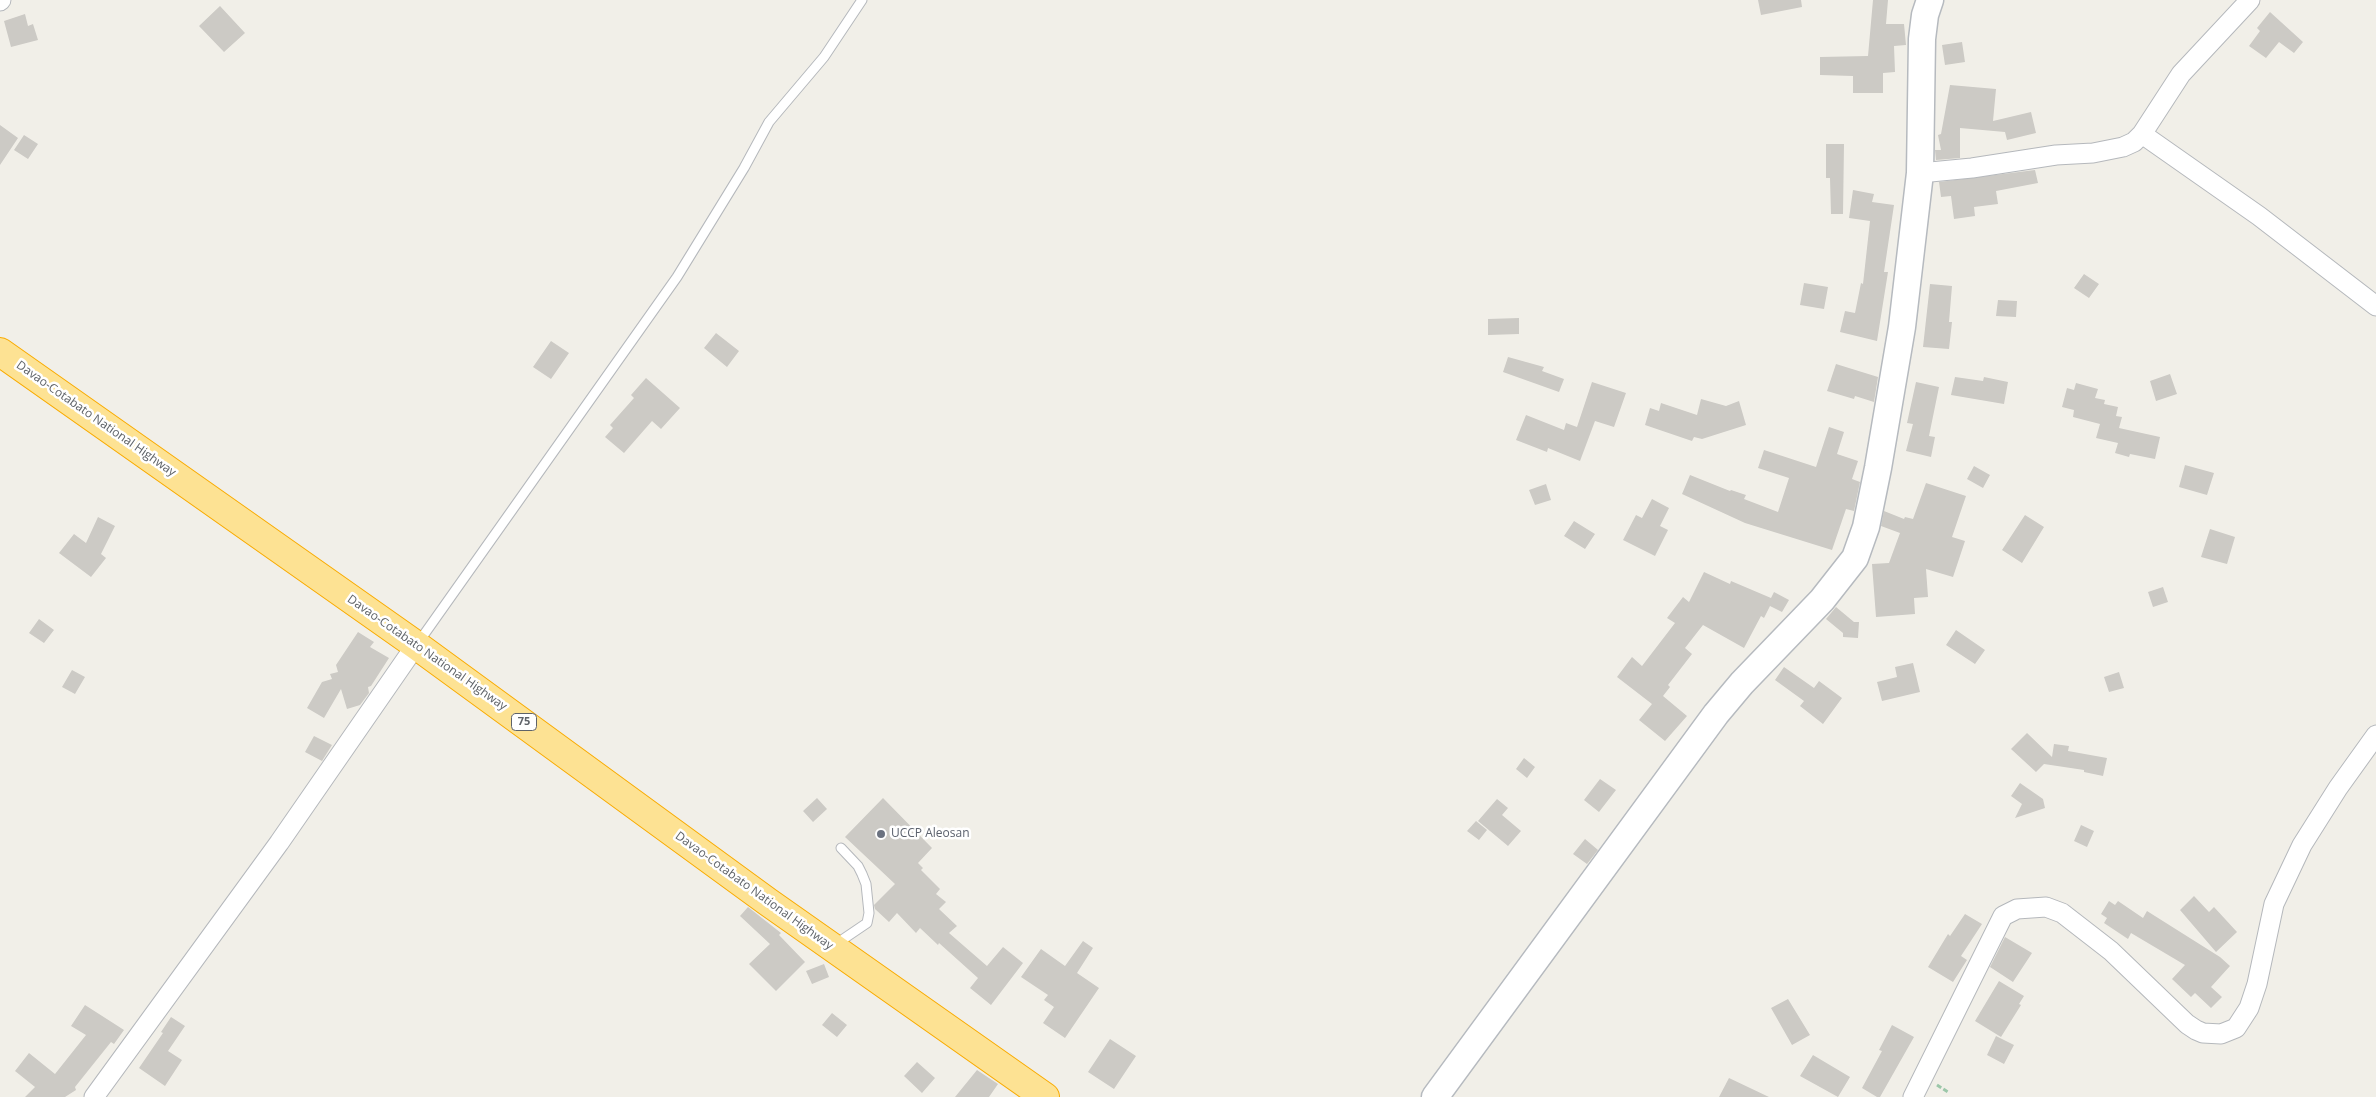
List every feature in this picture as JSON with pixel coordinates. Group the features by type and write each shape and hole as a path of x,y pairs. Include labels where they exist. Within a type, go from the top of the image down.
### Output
{"highway":[{"name":"Davao-Cotabato National Highway","path":"0,352 416,645 831,947 1045,1097"}],"street":[{"path":"1435,1097 1716,714 1742,683 1822,600 1855,558 1866,527 1902,327 1920,173 1922,40 1925,14 1930,0"},
{"path":"1920,173 1972,168 2056,155 2093,153 2123,147 2142,134 2180,74 2250,0"},
{"path":"2142,134 2258,216 2376,306"},
{"path":"94,1097 279,843 416,645"},
{"path":"1913,1097 2003,916 2017,909 2046,907 2062,913 2112,951 2187,1024 2196,1030 2203,1033 2221,1034 2236,1028 2249,1008 2257,984 2274,904 2302,844 2338,788 2376,736"}],"lane":[{"path":"416,645 677,277 744,168 769,122 824,56 862,0"},
{"path":"831,947 867,923 869,913 866,884 862,874 858,866 841,848"}],"building":[{"path":"1758,0 1801,0 1802,7 1761,15"},
{"path":"1873,0 1888,0 1886,24 1904,24 1906,45 1894,46 1895,72 1883,73 1883,93 1853,93 1853,76 1820,75 1820,57 1868,56"},
{"path":"220,6 245,33 224,52 199,26"},
{"path":"2270,12 2303,42 2294,53 2279,42 2266,58 2249,46 2260,31 2257,28"},
{"path":"25,14 28,26 33,24 38,40 11,47 4,21"},
{"path":"1962,42 1965,62 1945,65 1942,45"},
{"path":"1950,85 1996,89 1993,121 2031,112 2036,133 2007,140 2005,132 1960,128 1960,158 1936,160 1935,150 1941,150 1938,135 1941,134"},
{"path":"0,125 18,138 0,165"},
{"path":"24,135 38,144 28,159 14,150"},
{"path":"1826,144 1844,144 1843,214 1831,214 1830,178 1826,178"},
{"path":"2035,170 2038,183 1996,191 1998,204 1974,207 1975,216 1954,219 1951,196 1941,197 1939,182"},
{"path":"1853,190 1874,194 1872,202 1894,205 1884,272 1888,272 1877,341 1840,332 1845,311 1855,313 1861,283 1863,284 1870,221 1849,218"},
{"path":"2084,274 2099,284 2089,298 2074,288"},
{"path":"1804,283 1828,287 1824,309 1800,305"},
{"path":"1930,284 1952,286 1949,322 1952,322 1949,349 1923,347"},
{"path":"1998,300 2017,301 2016,317 1996,316"},
{"path":"1519,318 1519,334 1488,335 1488,319"},
{"path":"716,333 739,351 727,367 704,348"},
{"path":"551,341 569,353 551,379 533,367"},
{"path":"1508,357 1544,367 1542,371 1564,379 1559,392 1503,372"},
{"path":"1836,364 1878,377 1874,402 1855,396 1854,399 1827,391"},
{"path":"2170,374 2177,394 2156,401 2150,381"},
{"path":"1955,377 1983,381 1984,377 2008,382 2004,404 1951,395"},
{"path":"646,378 680,408 661,429 652,421 624,453 605,437 613,428 610,425 634,398 631,395"},
{"path":"1592,382 1626,393 1614,427 1595,421 1580,461 1548,448 1547,452 1516,440 1526,415 1564,430 1566,423 1577,427"},
{"path":"1916,382 1939,387 1929,436 1935,437 1931,457 1906,451 1913,424 1907,423"},
{"path":"2076,383 2098,389 2095,398 2105,400 2104,404 2118,407 2116,416 2122,417 2119,428 2160,437 2155,459 2130,454 2129,457 2115,453 2118,443 2096,438 2100,424 2073,417 2074,410 2062,407 2067,388 2074,390"},
{"path":"1701,399 1726,406 1739,401 1746,425 1702,439 1694,437 1692,441 1645,425 1650,408 1659,411 1661,403 1697,415"},
{"path":"1829,427 1844,432 1837,454 1858,461 1852,479 1860,482 1854,511 1846,509 1832,550 1745,523 1682,494 1690,475 1730,491 1746,495 1744,499 1778,512 1789,478 1758,468 1764,450 1816,467"},
{"path":"2185,465 2214,473 2207,495 2179,487"},
{"path":"1974,466 1990,475 1983,488 1967,479"},
{"path":"1926,483 1966,496 1952,537 1965,541 1953,577 1926,569 1928,597 1914,598 1915,614 1876,617 1872,564 1889,563 1900,533 1881,526 1884,511 1904,519 1905,517 1913,519"},
{"path":"1546,484 1551,500 1535,505 1529,490"},
{"path":"1652,499 1669,508 1660,526 1668,530 1655,556 1623,540 1636,515 1642,518"},
{"path":"2025,515 2044,527 2022,563 2002,550"},
{"path":"98,517 115,526 101,554 106,558 91,577 59,553 74,534 86,543"},
{"path":"1574,521 1595,534 1585,549 1564,536"},
{"path":"2210,529 2235,537 2227,564 2201,557"},
{"path":"1704,572 1730,584 1731,581 1771,598 1774,592 1789,600 1782,612 1770,606 1764,618 1761,616 1744,648 1703,625 1685,648 1692,654 1668,685 1670,687 1663,696 1687,716 1665,741 1639,720 1652,704 1617,677 1632,657 1642,666 1675,623 1667,618 1683,597 1689,602"},
{"path":"2163,587 2168,602 2153,607 2148,592"},
{"path":"1836,607 1854,622 1859,622 1858,638 1843,637 1843,633 1826,619"},
{"path":"39,619 54,630 44,643 29,633"},
{"path":"1956,630 1985,650 1975,664 1946,645"},
{"path":"358,632 374,642 370,647 389,658 371,686 368,687 369,693 360,705 347,709 341,689 324,718 307,708 322,682 332,679 330,674 338,672 336,665"},
{"path":"1913,663 1920,692 1882,701 1877,682 1897,677 1895,667"},
{"path":"1784,667 1814,688 1819,681 1842,698 1823,724 1800,706 1804,701 1775,680"},
{"path":"72,670 85,677 75,694 62,687"},
{"path":"2119,672 2124,688 2109,692 2104,677"},
{"path":"2027,733 2052,757 2054,744 2069,746 2068,751 2107,758 2103,776 2084,772 2084,770 2044,764 2036,772 2011,749"},
{"path":"314,736 332,745 322,761 305,752"},
{"path":"1524,758 1535,767 1527,778 1516,769"},
{"path":"1600,779 1616,790 1599,812 1584,800"},
{"path":"2020,783 2043,799 2045,808 2015,818 2022,804 2011,796"},
{"path":"817,798 827,809 813,822 803,811"},
{"path":"883,798 932,848 918,863 923,868 921,870 940,889 936,894 946,902 939,909 957,926 949,933 987,966 1003,947 1023,963 991,1005 970,988 978,978 939,943 938,945 920,928 916,933 897,913 889,922 875,909 874,905 895,884 845,837"},
{"path":"1497,799 1508,808 1502,815 1521,831 1508,846 1478,821"},
{"path":"1476,821 1487,830 1479,840 1467,831"},
{"path":"2081,825 2094,831 2087,847 2074,841"},
{"path":"1585,839 1598,850 1587,864 1573,854"},
{"path":"2194,896 2209,912 2214,907 2237,932 2216,952 2180,910"},
{"path":"2109,901 2115,905 2118,901 2143,918 2147,911 2220,957 2230,966 2211,987 2222,997 2211,1008 2195,993 2191,997 2172,979 2185,965 2131,933 2128,939 2104,923 2107,918 2101,914"},
{"path":"748,907 781,933 779,935 805,962 776,991 749,964 770,944 740,916"},
{"path":"1965,914 1982,924 1961,956 1967,960 1953,982 1928,967 1948,934 1950,936"},
{"path":"2005,937 2032,953 2013,982 1990,967"},
{"path":"1083,941 1093,948 1077,973 1099,988 1065,1038 1043,1023 1054,1007 1044,1000 1048,995 1021,977 1041,949 1065,966"},
{"path":"824,964 829,977 812,984 806,971"},
{"path":"1999,981 2024,996 2019,1004 2021,1005 2001,1037 1975,1021"},
{"path":"1788,999 1810,1035 1792,1045 1771,1008"},
{"path":"85,1005 124,1030 114,1044 111,1042 75,1087 76,1090 65,1097 25,1097 35,1087 15,1071 29,1053 55,1074 86,1035 71,1026"},
{"path":"832,1013 847,1025 837,1037 822,1025"},
{"path":"171,1017 185,1026 168,1051 182,1060 165,1086 139,1068 163,1033 161,1032"},
{"path":"1892,1025 1914,1037 1880,1097 1877,1097 1862,1088 1882,1051 1879,1050"},
{"path":"1996,1036 2014,1045 2004,1064 1987,1055"},
{"path":"1110,1039 1136,1056 1114,1089 1088,1072"},
{"path":"1813,1055 1850,1077 1838,1097 1800,1076"},
{"path":"917,1062 935,1078 922,1093 904,1076"},
{"path":"977,1070 998,1084 989,1097 955,1097"},
{"path":"1729,1078 1769,1097 1719,1097"}],"place":[{"name":"UCCP Aleosan","path":"881,834"}]}
